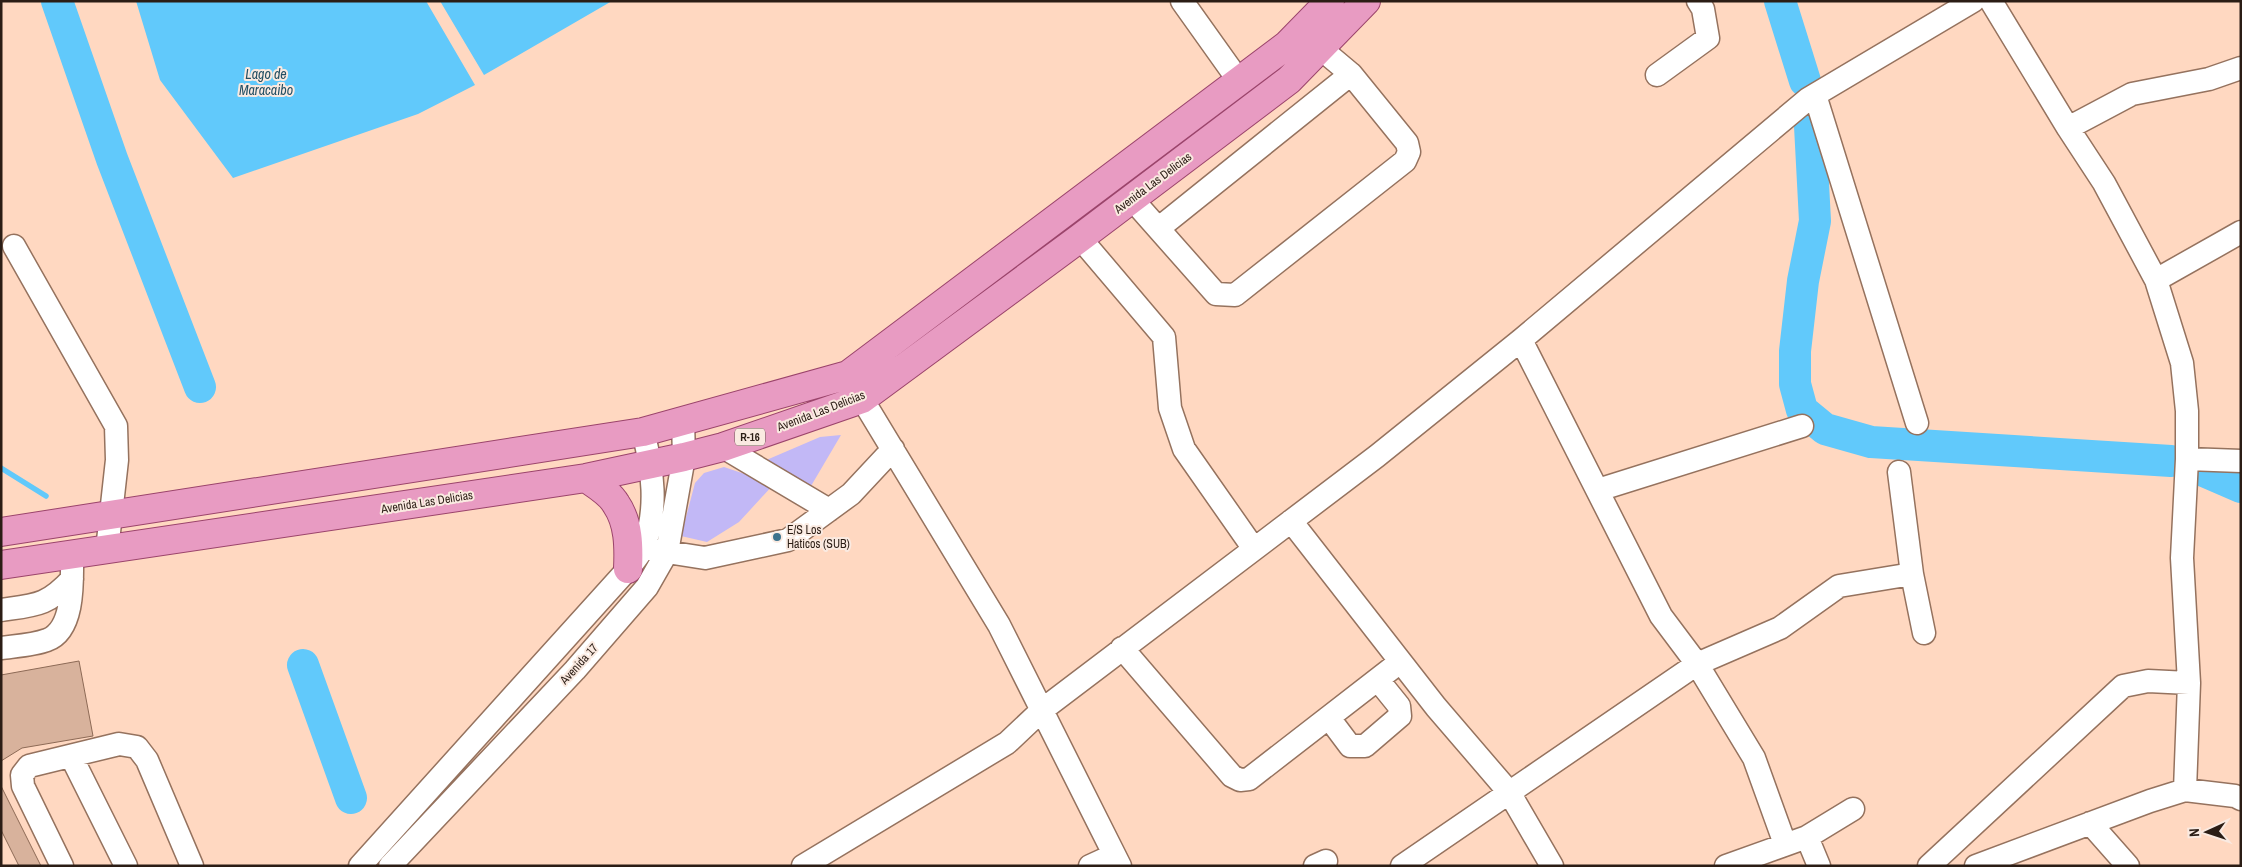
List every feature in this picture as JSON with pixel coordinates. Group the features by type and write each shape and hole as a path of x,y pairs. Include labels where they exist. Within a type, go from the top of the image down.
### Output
{"main road":[{"name":"Avenida Las Delicias","path":"1,532 643,432 848,375 1287,45 1330,1"},
{"name":"Avenida Las Delicias","path":"1,565 72,567 107,550 586,478 652,465 723,447 862,399 1289,80 1366,1"},
{"path":"1038,232 1055,256"},
{"path":"586,478 606,493 616,504 636,558"}],"street":[{"path":"1182,1 1239,81"},
{"path":"1658,75 1708,38 1703,9 1698,1"},
{"path":"803,866 1007,743 1042,710 1122,648 1378,456 1521,340 1815,95 1973,1"},
{"path":"1992,1 2068,128 2104,183 2156,280 2182,362 2187,411 2187,459 2182,558 2188,684 2185,790"},
{"path":"1132,199 1216,294 1235,295 1405,161 1408,152 1407,142 1352,74 1320,48"},
{"path":"2068,128 2132,94 2209,79 2241,68"},
{"path":"1159,228 1352,74"},
{"path":"1815,95 1917,423"},
{"path":"2156,280 2241,232"},
{"path":"1080,238 1164,337 1170,408 1184,449 1254,549"},
{"path":"14,246 116,426 117,460 109,516 107,550"},
{"path":"1521,340 1661,616 1697,664 1754,758 1785,844"},
{"path":"848,375 999,625 1117,860 1090,866"},
{"name":"Avenida 17","path":"390,866 581,664 648,587 668,552 684,457 683,421"},
{"path":"1598,490 1802,426"},
{"path":"360,866 636,558 652,517 652,465 643,432"},
{"path":"723,447 829,510"},
{"path":"636,558 668,552 705,558 788,540 851,494 893,449"},
{"path":"2187,459 2241,461"},
{"path":"1899,472 1912,574 1924,633"},
{"path":"1291,521 1436,707 1509,792 1552,866"},
{"path":"1,610 45,602 57,595 72,567"},
{"path":"1,648 49,640 62,626 70,609 72,567"},
{"path":"1402,866 1697,664 1780,628 1839,586 1912,574"},
{"path":"1122,648 1232,776 1240,780 1249,779 1400,662"},
{"path":"1329,718 1350,746 1365,746 1400,716 1399,706 1378,680"},
{"path":"1929,866 2122,686 2148,681 2188,684"},
{"path":"62,866 23,786 22,774 29,766 119,744 137,748 147,760 192,866"},
{"path":"71,756 126,866"},
{"path":"1976,866 2185,790 2235,796 2241,799"},
{"path":"1726,866 1807,837 1853,809"},
{"path":"2090,823 2128,866"},
{"path":"1807,837 1819,866"}],"shaded area":[{"path":"841,435 811,486 764,461 820,437"},
{"path":"724,467 774,484 739,522 707,542 681,536 695,483 704,473"}],"water":[{"name":"Lago de Maracaibo","path":"136,1 426,1 475,85 418,114 233,178 160,80"},
{"path":"440,1 612,1 484,75"}],"building":[{"path":"79,661 93,736 22,748 1,761 1,675"},
{"path":"1,786 41,866 19,866 1,830"}],"waterway":[{"path":"57,1 112,159 200,387"},
{"path":"1780,1 1805,81"},
{"path":"1809,107 1815,221 1803,281 1795,351 1795,384 1802,410 1825,429 1871,442 2171,461"},
{"path":"1,468 46,496"},
{"path":"2204,471 2241,487"},
{"path":"303,665 351,798"}],"place":[{"name":"E/S Los Haticos (SUB)","path":"777,537"}]}
